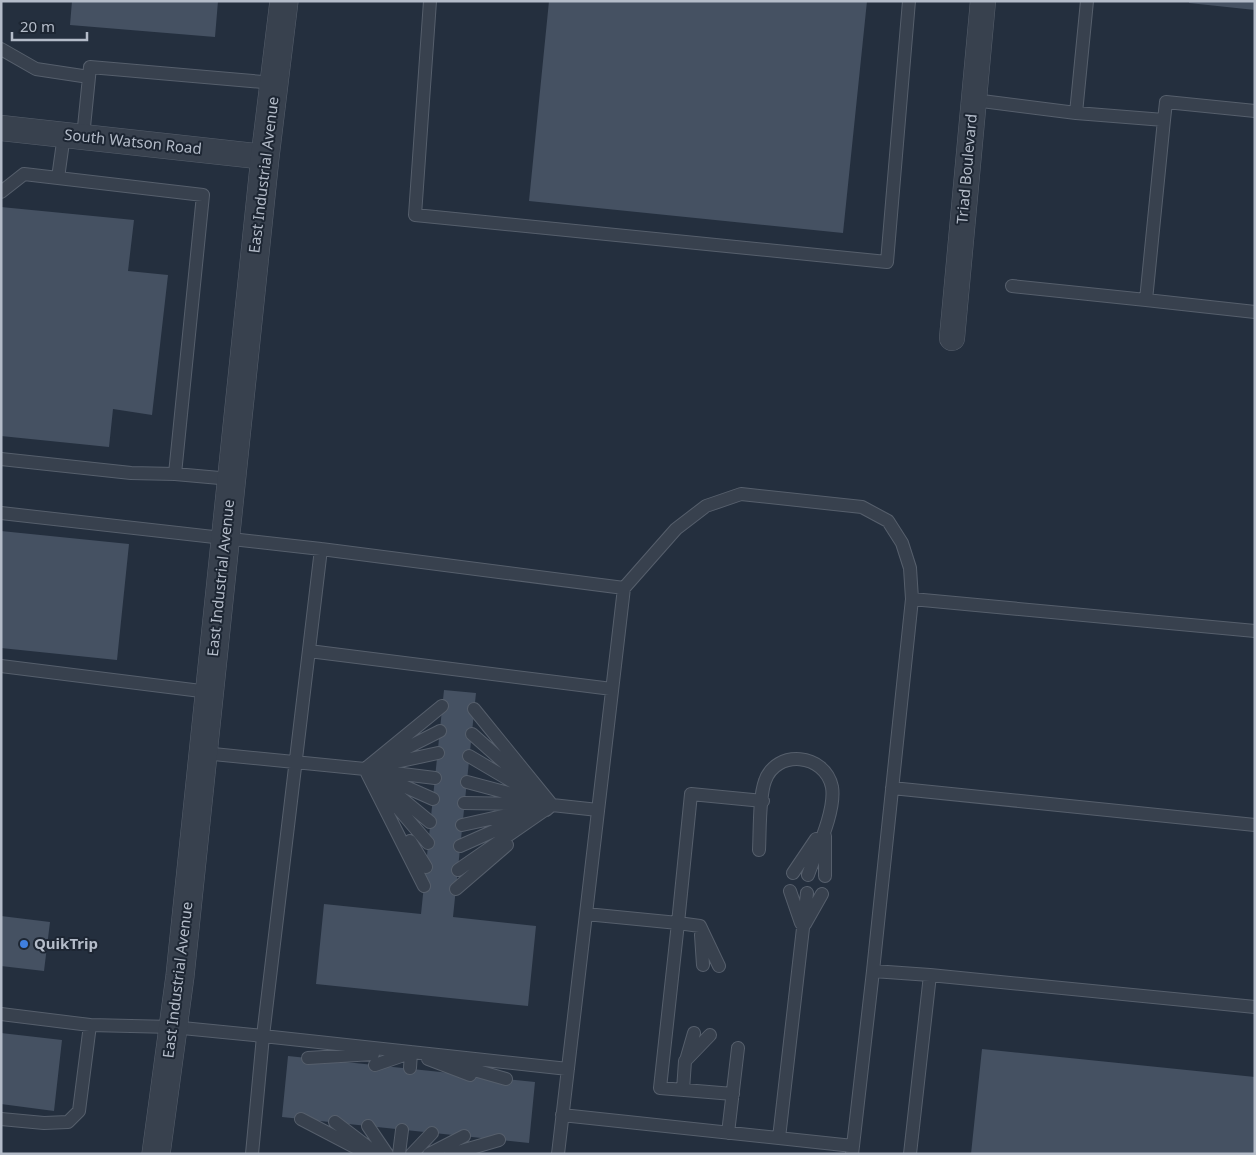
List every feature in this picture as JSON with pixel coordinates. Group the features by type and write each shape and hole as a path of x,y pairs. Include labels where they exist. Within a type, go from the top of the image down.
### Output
{"street":[{"name":"East Industrial Avenue","path":"156,1154 180,976 265,157 284,1"},
{"name":"Triad Boulevard","path":"952,338 983,1"},
{"name":"South Watson Road","path":"1,128 265,157"}],"lane":[{"path":"430,1 415,215 887,262 909,1"},
{"path":"1076,113 1087,1"},
{"path":"1,49 36,69 89,77"},
{"path":"58,178 74,136 90,67 275,83"},
{"path":"974,100 1076,113 1164,120"},
{"path":"1146,300 1166,102 1255,111"},
{"path":"1,192 24,174 203,195 175,474"},
{"path":"1012,286 1255,312"},
{"path":"1,459 131,473 175,474 231,479"},
{"path":"558,1154 562,1115 624,588 676,529 706,506 741,494 862,507 888,521 902,542 910,568 912,598 853,1150 779,1138 562,1115"},
{"path":"1,513 225,537 624,588"},
{"path":"252,1154 321,549"},
{"path":"912,598 1255,630"},
{"path":"309,651 612,689"},
{"path":"1,666 210,692"},
{"path":"365,769 442,706"},
{"path":"474,709 552,805"},
{"path":"365,769 440,731"},
{"path":"472,734 552,805"},
{"path":"203,753 297,761 435,778"},
{"path":"365,769 438,753"},
{"path":"469,756 552,805"},
{"path":"759,850 764,782 773,767 787,759 808,759 824,770 832,787 831,806 826,825 808,875"},
{"path":"365,769 433,799"},
{"path":"365,769 430,822"},
{"path":"365,769 428,844"},
{"path":"365,769 426,867"},
{"path":"365,769 424,886"},
{"path":"466,782 552,805"},
{"path":"892,788 1255,825"},
{"path":"732,1094 660,1088 691,794 763,801"},
{"path":"464,803 552,805 598,810"},
{"path":"462,825 552,805"},
{"path":"460,846 552,805"},
{"path":"458,870 552,805"},
{"path":"456,889 552,805"},
{"path":"793,873 826,825"},
{"path":"825,876 826,825"},
{"path":"790,891 802,928"},
{"path":"779,1138 806,893"},
{"path":"802,928 822,894"},
{"path":"586,914 700,926"},
{"path":"700,926 703,965"},
{"path":"700,926 719,966"},
{"path":"873,971 1255,1007"},
{"path":"910,1154 930,975"},
{"path":"1,1014 90,1025 172,1027 568,1069"},
{"path":"1,1119 44,1123 68,1122 79,1111 90,1025"},
{"path":"683,1090 685,1062 694,1033"},
{"path":"685,1062 710,1035"},
{"path":"728,1133 738,1048"},
{"path":"376,1065 411,1052"},
{"path":"410,1068 411,1052"},
{"path":"411,1052 437,1071"},
{"path":"308,1058 411,1052 506,1079"},
{"path":"343,1061 411,1052 470,1075"},
{"path":"301,1119 368,1154"},
{"path":"335,1122 377,1154"},
{"path":"368,1126 387,1154"},
{"path":"400,1154 402,1130"},
{"path":"412,1154 432,1133"},
{"path":"429,1154 464,1136"},
{"path":"451,1154 499,1140"}],"building":[{"path":"72,1 218,1 215,37 70,25"},
{"path":"549,1 867,1 843,233 529,201"},
{"path":"1189,1 1255,1 1255,10 1189,3"},
{"path":"1,207 134,220 128,271 168,275 152,415 113,409 109,447 1,436"},
{"path":"1,531 129,544 117,660 1,648"},
{"path":"444,690 476,693 453,917 536,926 528,1006 316,984 324,904 421,914"},
{"name":"QuikTrip","path":"1,916 50,922 44,971 1,966"},
{"path":"1,1033 62,1040 54,1111 1,1104"},
{"path":"982,1049 1255,1077 1255,1154 971,1154"},
{"path":"288,1056 535,1082 529,1143 282,1117"}],"place":[{"name":"QuikTrip","path":"24,944"}]}
